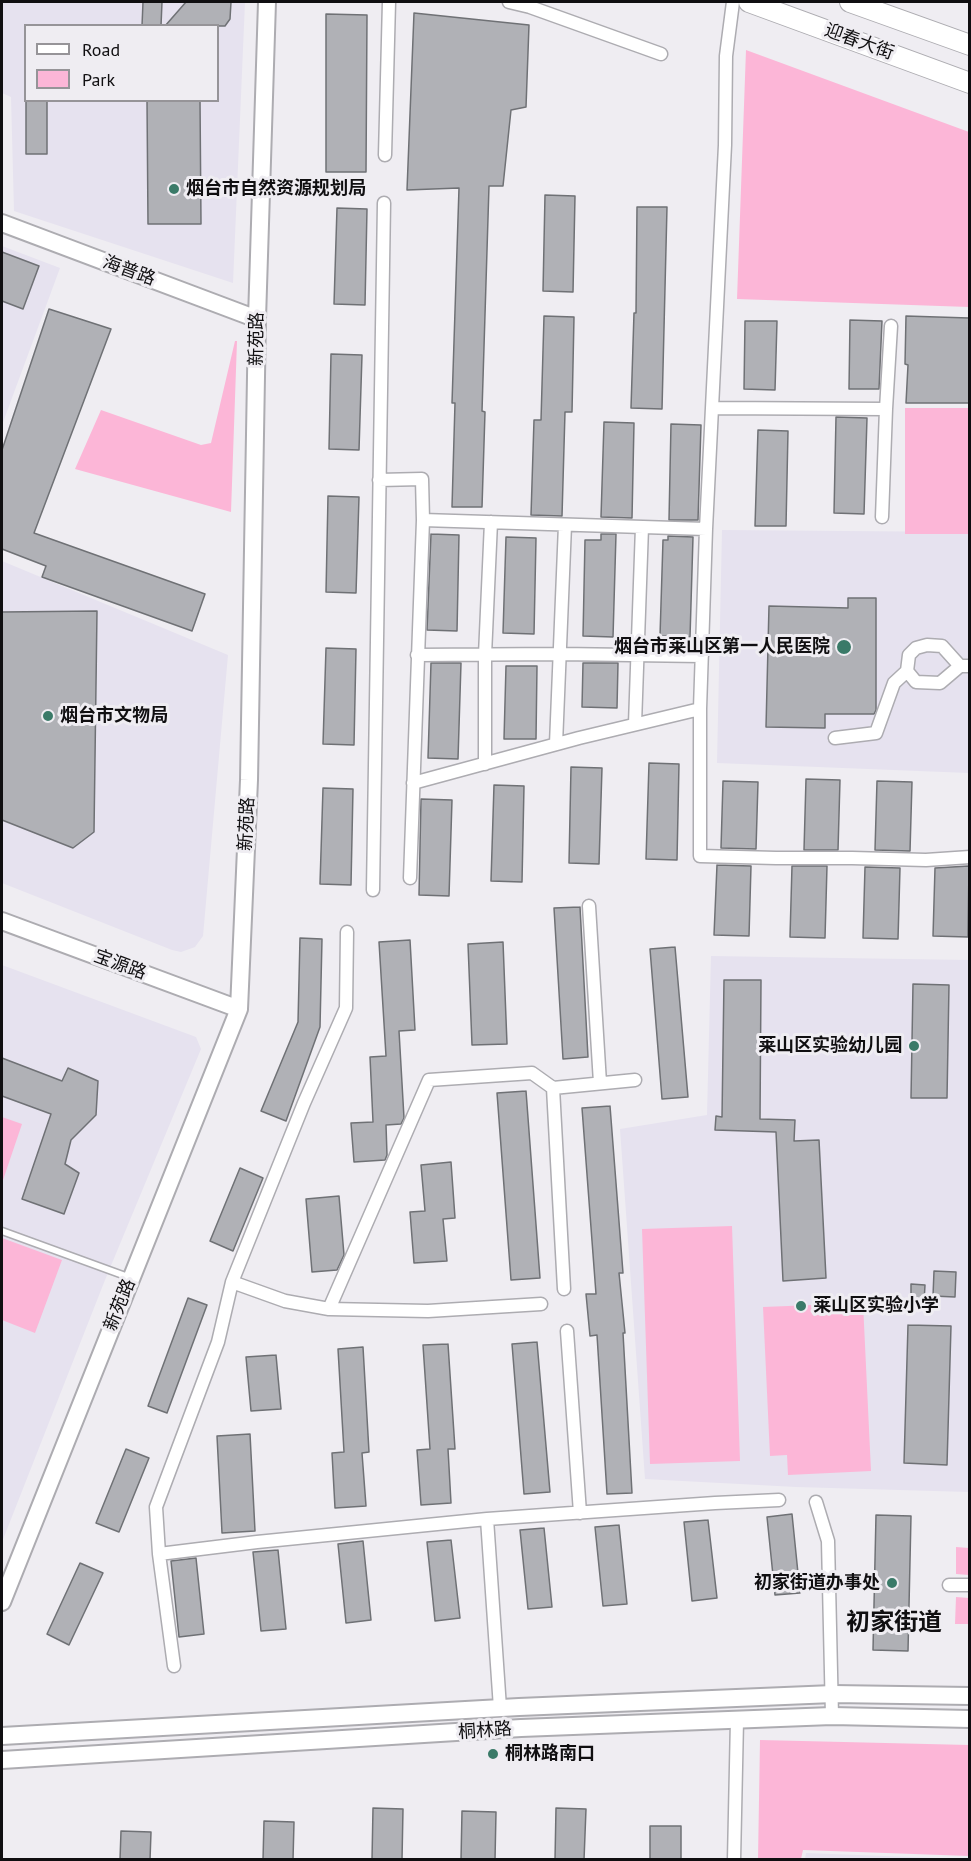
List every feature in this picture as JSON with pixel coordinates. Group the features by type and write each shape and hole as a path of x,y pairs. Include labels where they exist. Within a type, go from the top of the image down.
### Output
{"main road":[{"name":"迎春大街","path":"749,2 969,83"},
{"name":"迎春大街","path":"850,2 969,45"}],"street":[{"name":"新苑路","path":"2,1602 239,1009 249,780 257,319 267,2"},
{"path":"385,155 389,2"},
{"path":"509,2 531,7 661,54"},
{"path":"733,2 726,56 725,145 706,529 700,709 700,856 926,860 969,857"},
{"path":"373,890 384,203"},
{"name":"海普路","path":"2,223 257,319"},
{"path":"882,517 891,326"},
{"path":"712,408 886,410"},
{"path":"378,480 422,479 423,520 410,878"},
{"path":"423,520 706,529"},
{"path":"485,764 485,655 491,522"},
{"path":"556,744 565,525"},
{"path":"635,724 642,527"},
{"path":"835,738 876,733 894,684 907,671 909,655 916,648 927,645 942,646 965,666 940,683 916,682 907,671"},
{"path":"417,655 702,656"},
{"path":"413,783 556,744 700,709"},
{"path":"590,906 600,1083"},
{"name":"宝源路","path":"2,921 239,1009"},
{"path":"174,1666 159,1554 156,1507 218,1342 232,1282 304,1103 346,1008 347,932"},
{"path":"329,1309 429,1080 532,1073 553,1088 635,1080"},
{"path":"553,1088 564,1289"},
{"path":"232,1282 285,1300 329,1309 428,1311 541,1304"},
{"path":"567,1331 580,1513"},
{"path":"159,1554 487,1519 779,1500"},
{"path":"816,1502 828,1541 832,1716"},
{"path":"487,1519 500,1708"},
{"path":"949,1585 969,1585"},
{"name":"桐林路","path":"2,1736 500,1708 833,1694 969,1696"},
{"name":"桐林路","path":"2,1760 520,1728 832,1716 969,1719"},
{"path":"734,1860 737,1720"}],"lane":[{"path":"2,1231 131,1278"}],"shaded area":[{"path":"2,2 245,2 233,283 14,211 11,97 2,93"},
{"path":"2,246 60,268 2,425"},
{"name":"烟台市莱山区第一人民医院","path":"722,530 969,532 969,773 717,763"},
{"path":"2,561 228,655 203,936 195,947 181,952 172,950 2,883"},
{"name":"莱山区实验小学","path":"711,956 969,960 969,1492 796,1487 645,1479 620,1129 707,1115"},
{"path":"2,965 196,1037 201,1049 105,1280 2,1542"},
{"path":"806,1853 962,1859 805,1859"}],"green space":[{"path":"746,50 969,132 969,307 737,299"},
{"path":"235,341 237,341 231,512 75,469 101,410 201,445 211,443"},
{"path":"905,408 969,408 969,534 905,534"},
{"path":"2,1117 22,1124 2,1183"},
{"path":"732,1226 740,1461 650,1464 642,1229"},
{"path":"2,1238 62,1260 35,1333 2,1320"},
{"path":"863,1303 871,1471 788,1475 787,1455 770,1456 763,1307"},
{"path":"956,1547 969,1548 969,1575 956,1574"},
{"path":"956,1597 969,1598 969,1624 955,1624"},
{"path":"760,1740 969,1745 969,1856 803,1850 801,1859 758,1859"}],"building":[{"path":"143,2 162,2 161,24 142,24"},
{"path":"186,2 231,2 230,19 225,26 167,24"},
{"path":"414,13 529,25 526,107 511,110 503,186 489,186 482,411 485,412 482,507 452,507 455,403 452,403 459,188 407,190"},
{"path":"326,14 367,15 366,172 326,172"},
{"path":"26,102 47,102 47,154 26,154"},
{"name":"烟台市自然资源规划局","path":"147,102 200,102 201,224 148,224"},
{"path":"545,195 575,196 573,292 543,291"},
{"path":"637,207 667,207 662,409 631,408 634,313 636,313"},
{"path":"337,208 367,209 365,305 334,304"},
{"path":"2,252 39,266 23,309 2,301"},
{"path":"49,309 111,329 34,533 205,594 192,631 42,577 46,566 2,549 2,450"},
{"path":"544,316 574,317 572,412 565,412 562,516 531,515 534,420 541,420"},
{"path":"906,316 969,318 969,403 906,403 908,365 905,364"},
{"path":"850,320 882,321 879,389 849,389"},
{"path":"745,321 777,321 775,390 744,389"},
{"path":"331,354 362,355 359,450 329,449"},
{"path":"836,417 867,418 864,514 834,513"},
{"path":"604,422 634,423 632,518 601,517"},
{"path":"671,424 701,425 698,520 669,520"},
{"path":"758,430 788,431 786,526 755,526"},
{"path":"328,496 359,497 356,593 326,592"},
{"path":"431,534 459,535 457,631 427,630"},
{"path":"601,534 616,534 613,637 583,636 585,540 601,540"},
{"path":"668,536 693,537 690,637 660,636 663,540 668,540"},
{"path":"506,537 536,538 534,634 503,633"},
{"path":"848,598 876,598 876,710 874,714 825,714 825,728 766,727 769,606 848,608"},
{"name":"烟台市文物局","path":"97,611 94,832 73,848 2,820 2,612"},
{"path":"326,648 356,649 354,745 323,744"},
{"path":"431,663 461,663 458,759 428,758"},
{"path":"583,663 618,663 617,708 582,707"},
{"path":"506,666 537,666 536,739 504,739"},
{"path":"649,763 679,764 677,860 646,859"},
{"path":"571,767 602,768 599,864 569,863"},
{"path":"806,779 840,780 838,850 804,850"},
{"path":"723,781 758,782 756,849 721,848"},
{"path":"877,781 912,782 910,851 875,850"},
{"path":"494,785 524,786 522,882 491,881"},
{"path":"323,788 353,789 351,885 320,884"},
{"path":"421,799 452,800 449,896 419,895"},
{"path":"717,865 751,866 749,936 714,935"},
{"path":"792,866 827,866 825,938 790,937"},
{"path":"969,866 968,937 933,936 935,868"},
{"path":"865,867 900,868 898,939 863,938"},
{"path":"580,907 588,1057 563,1059 554,908"},
{"path":"300,938 322,939 320,1027 286,1121 261,1111 298,1022"},
{"path":"410,940 415,1030 399,1031 404,1118 401,1124 386,1125 387,1155 385,1160 354,1162 351,1123 373,1122 370,1057 386,1056 379,942"},
{"path":"503,942 507,1044 472,1045 468,944"},
{"path":"675,947 688,1097 662,1099 650,949"},
{"path":"724,980 761,980 760,1119 795,1120 794,1141 819,1140 826,1278 783,1281 776,1132 715,1130 716,1116 722,1117"},
{"path":"913,984 949,985 947,1098 911,1098"},
{"path":"2,1058 62,1081 68,1068 98,1081 96,1115 71,1140 65,1164 79,1173 64,1214 22,1199 51,1114 2,1096"},
{"path":"526,1091 540,1278 511,1280 497,1093"},
{"path":"610,1106 623,1273 619,1273 625,1333 623,1333 632,1493 607,1494 597,1335 590,1336 586,1294 596,1294 582,1108"},
{"path":"451,1162 455,1218 443,1219 447,1261 414,1263 410,1212 425,1211 421,1165"},
{"path":"240,1168 263,1178 233,1251 210,1241"},
{"path":"339,1196 344,1255 337,1270 312,1272 306,1199"},
{"path":"934,1271 956,1272 955,1297 933,1296"},
{"path":"911,1284 925,1285 924,1302 911,1301"},
{"path":"188,1298 207,1305 167,1413 148,1406"},
{"path":"908,1325 951,1326 947,1465 904,1463"},
{"path":"537,1342 550,1492 524,1494 512,1344"},
{"path":"448,1344 455,1449 448,1449 451,1503 421,1505 417,1450 430,1449 423,1345"},
{"path":"363,1347 369,1452 362,1453 366,1506 335,1508 332,1453 344,1452 338,1349"},
{"path":"276,1355 281,1409 251,1411 246,1357"},
{"path":"250,1434 255,1531 222,1533 217,1436"},
{"path":"126,1449 149,1458 119,1532 96,1523"},
{"path":"792,1514 800,1593 775,1595 767,1517"},
{"name":"初家街道办事处","path":"876,1515 911,1516 908,1651 873,1650"},
{"path":"708,1520 717,1598 692,1601 684,1522"},
{"path":"619,1525 627,1604 603,1606 595,1527"},
{"path":"544,1528 552,1607 528,1609 520,1530"},
{"path":"451,1540 460,1618 435,1621 427,1542"},
{"path":"363,1541 371,1620 346,1623 338,1544"},
{"path":"278,1550 286,1629 261,1631 253,1552"},
{"path":"196,1558 204,1634 179,1637 171,1561"},
{"path":"80,1563 103,1573 69,1645 47,1634"},
{"path":"373,1808 403,1809 402,1860 372,1860"},
{"path":"556,1808 586,1809 584,1860 555,1860"},
{"path":"462,1811 496,1812 495,1860 461,1860"},
{"path":"264,1821 294,1822 293,1860 263,1860"},
{"path":"650,1826 681,1826 681,1860 650,1860"},
{"path":"121,1831 151,1832 150,1860 120,1860"}],"place":[{"name":"烟台市自然资源规划局","path":"174,189"},
{"name":"烟台市莱山区第一人民医院","path":"844,647"},
{"name":"烟台市文物局","path":"48,716"},
{"name":"莱山区实验幼儿园","path":"914,1046"},
{"name":"莱山区实验小学","path":"801,1306"},
{"name":"初家街道办事处","path":"892,1583"},
{"name":"桐林路南口","path":"493,1754"}],"district":[{"name":"初家街道","path":"894,1623"}]}
